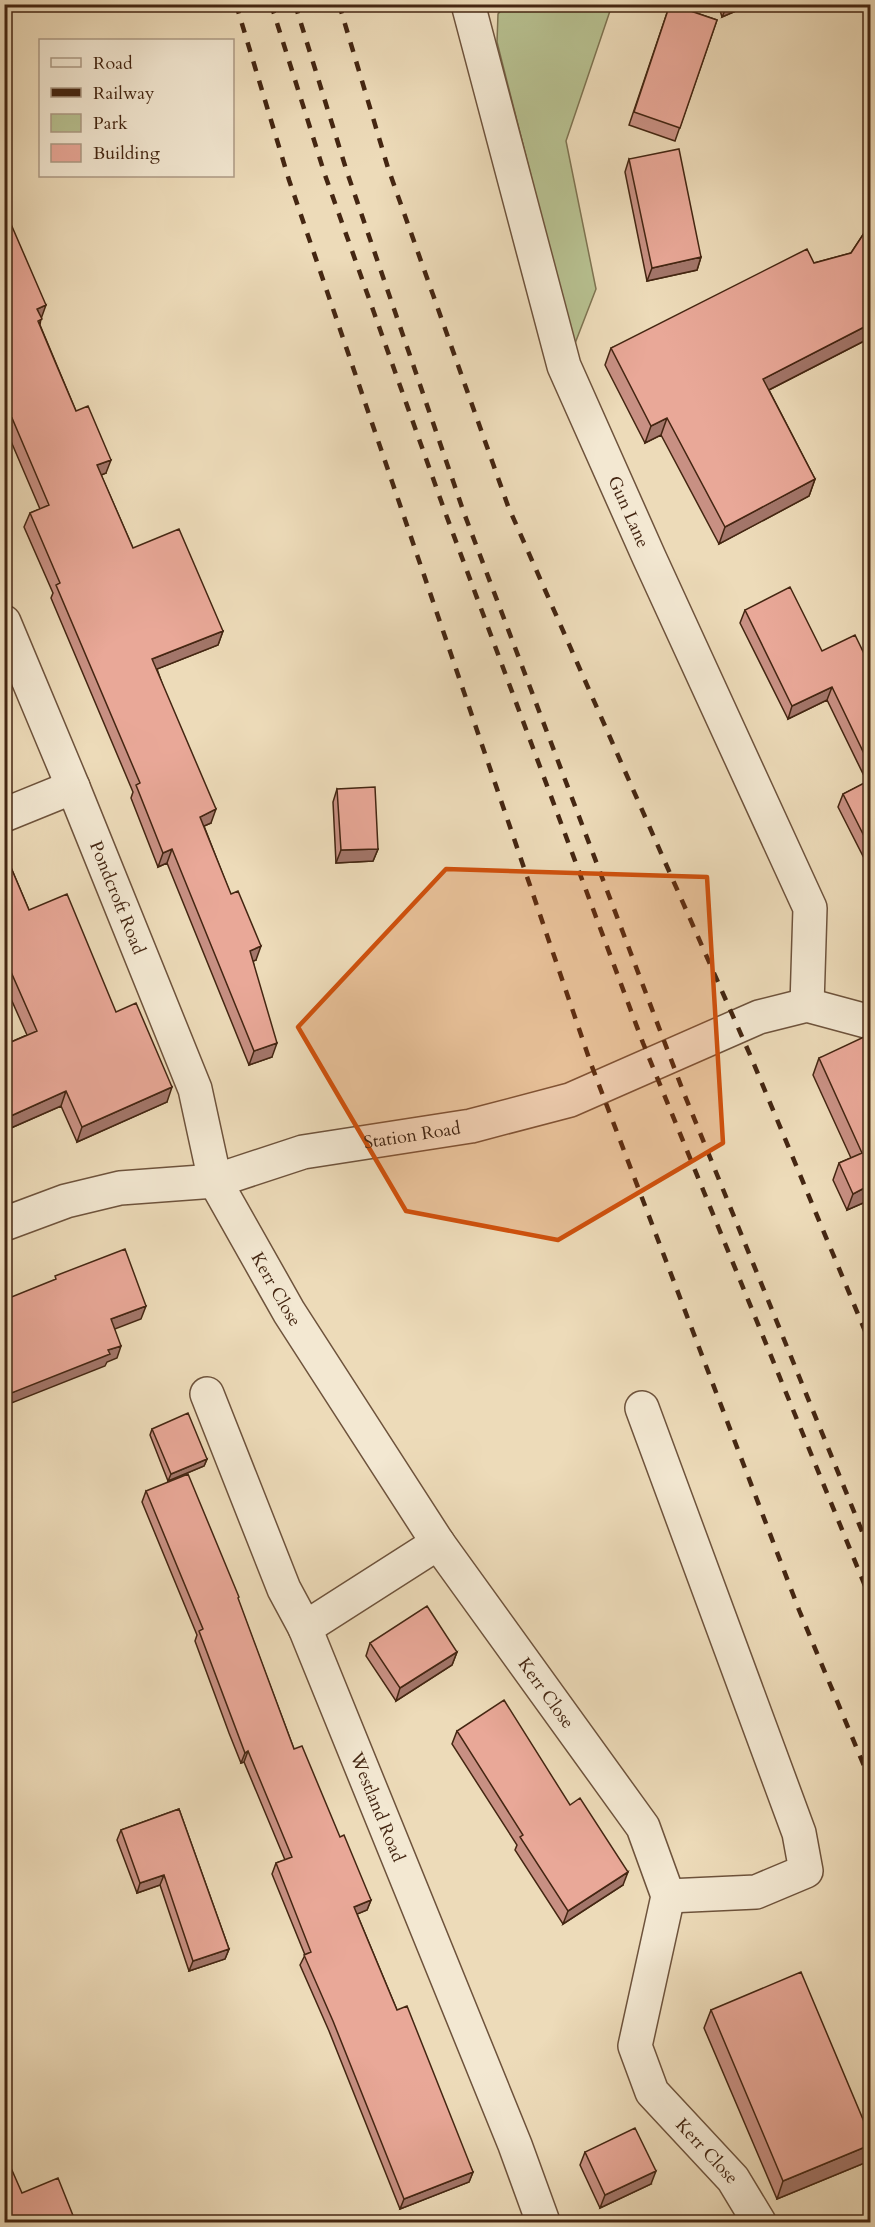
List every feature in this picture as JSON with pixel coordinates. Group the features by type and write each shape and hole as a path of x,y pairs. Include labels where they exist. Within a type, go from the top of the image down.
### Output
{"street":[{"name":"Gun Lane","path":"468,4 564,366 810,908 807,1005"},
{"name":"Pondcroft Road","path":"4,622 74,786 195,1089 215,1180"},
{"path":"4,815 74,786"},
{"path":"807,1005 870,1022"},
{"name":"Station Road","path":"4,1224 66,1201 120,1188 215,1180 303,1152 471,1126 570,1100 759,1017 807,1005"},
{"name":"Kerr Close","path":"215,1180 289,1312 438,1543 643,1827 668,1896 635,2046 652,2092 733,2179 759,2223"},
{"name":"Westland Road","path":"207,1394 284,1589 305,1628 515,2145 543,2223"},
{"path":"642,1408 799,1833 806,1871 756,1892 668,1896"},
{"path":"305,1628 438,1543"}],"highlighted area":[{"path":"446,869 707,877 723,1143 558,1240 406,1211 298,1027"}],"green space":[{"path":"505,5 612,5 566,141 596,289 574,346 497,42 498,14"}],"building":[{"path":"670,4 717,20 680,128 634,112"},
{"path":"679,149 701,257 652,268 629,159"},
{"path":"4,208 46,305 37,309 42,319 38,321 56,364 76,411 88,406 111,460 97,465 133,548 179,529 223,631 152,659 216,809 200,817 231,894 238,891 261,946 250,951 277,1043 254,1051 172,849 163,853 136,785 140,783 56,585 60,583 30,513 49,505 12,418 4,421"},
{"path":"870,224 870,324 763,379 815,479 725,527 667,418 651,426 611,348 807,249 814,263 851,253"},
{"path":"790,587 822,651 855,635 870,666 870,766 832,687 792,706 745,610"},
{"path":"870,780 870,848 843,794"},
{"path":"375,787 378,849 341,850 337,789"},
{"path":"4,851 29,910 67,894 116,1012 136,1003 172,1087 82,1127 66,1091 4,1119 4,1045 37,1031 4,956"},
{"path":"866,1036 870,1046 870,1185 853,1194 839,1163 862,1153 819,1058"},
{"path":"125,1249 146,1306 111,1319 121,1346 108,1350 110,1354 4,1396 4,1300 56,1279 55,1276"},
{"path":"188,1413 207,1459 171,1474 152,1429"},
{"path":"188,1474 239,1597 294,1749 302,1746 340,1837 344,1835 371,1900 354,1907 397,2010 407,2006 473,2172 404,2199 333,2021 304,1955 311,1952 276,1863 292,1857 248,1751 245,1753 199,1631 203,1629 146,1491"},
{"path":"427,1606 457,1652 400,1688 370,1643"},
{"path":"504,1700 570,1805 580,1798 628,1872 568,1911 520,1837 523,1835 457,1731"},
{"path":"179,1809 229,1949 193,1961 164,1875 140,1883 121,1830"},
{"path":"801,1972 870,2136 870,2145 783,2181 711,2010"},
{"path":"635,2128 656,2171 605,2195 585,2152"},
{"path":"4,2152 22,2193 58,2178 76,2223 4,2223"}],"railway":[{"path":"236,4 289,180 591,1064 799,1610 870,1780"},
{"path":"271,4 325,175 445,512 643,1043 870,1598"},
{"path":"295,4 347,172 464,513 683,1091 870,1551"},
{"path":"339,4 388,168 508,506 751,1057 870,1343"}]}
